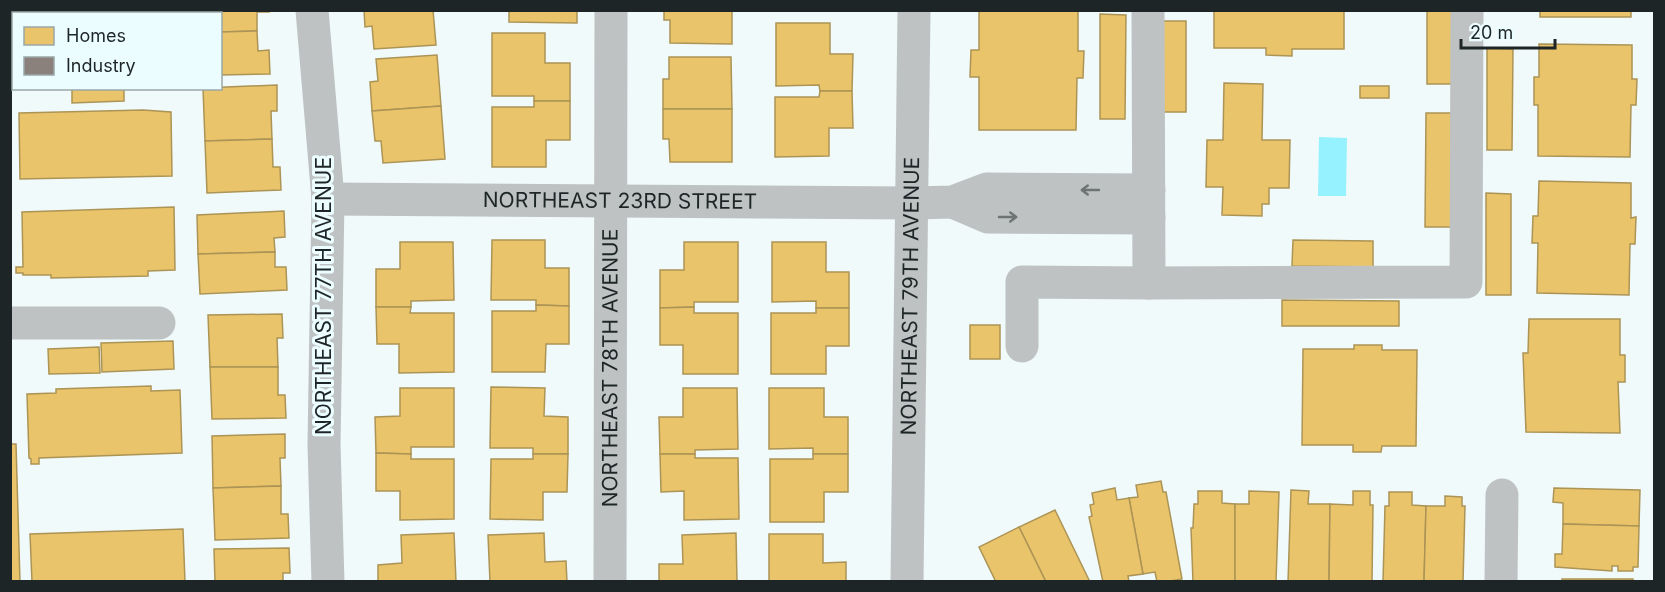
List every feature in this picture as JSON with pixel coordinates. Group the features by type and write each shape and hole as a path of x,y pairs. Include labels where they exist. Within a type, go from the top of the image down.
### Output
{"street":[{"name":"NORTHEAST 77TH AVENUE","path":"312,10 328,199 324,445 328,582"},
{"name":"NORTHEAST 78TH AVENUE","path":"610,582 611,10"},
{"name":"NORTHEAST 79TH AVENUE","path":"907,582 914,10"},
{"path":"1148,10 1149,283"},
{"path":"1022,346 1022,282 1466,282 1467,10"},
{"name":"NORTHEAST 23RD STREET","path":"328,199 912,203 953,202 987,189 1149,204"},
{"path":"10,323 159,323"},
{"path":"1501,582 1502,495"}],"water":[{"path":"1319,137 1347,138 1346,196 1318,196"}],"building: Homes":[{"path":"200,10 269,10 269,12 257,12 257,31 222,32 222,12 200,12"},
{"path":"364,10 433,10 436,45 374,49 372,26 365,27"},
{"path":"509,10 577,10 577,23 509,22"},
{"path":"664,10 732,10 732,44 670,43 670,20 664,20"},
{"path":"979,10 1078,10 1078,51 1084,51 1083,78 1077,78 1076,130 979,130 979,77 970,77 971,50 979,50"},
{"path":"1214,10 1344,10 1344,49 1292,49 1292,56 1266,55 1266,48 1214,48"},
{"path":"1427,10 1452,10 1452,84 1427,84"},
{"path":"1540,10 1631,10 1631,17 1540,17"},
{"path":"1100,14 1126,15 1125,119 1100,119"},
{"path":"1161,21 1186,21 1186,112 1160,112"},
{"path":"776,23 830,23 830,54 853,54 852,91 820,91 819,85 776,86"},
{"path":"257,31 258,51 269,50 270,74 222,75 222,32"},
{"path":"492,33 545,33 545,63 570,63 570,101 534,101 534,96 492,96"},
{"path":"1539,44 1632,45 1632,79 1637,79 1636,105 1631,105 1630,157 1538,156 1538,105 1534,105 1534,77 1539,77"},
{"path":"1487,48 1513,49 1512,150 1487,150"},
{"path":"437,55 441,106 372,111 370,82 378,81 376,59"},
{"path":"669,57 731,57 732,109 663,109 663,79 669,79"},
{"path":"1224,83 1263,84 1262,140 1290,140 1289,188 1269,188 1269,204 1262,204 1262,216 1222,215 1223,187 1206,187 1207,140 1223,140"},
{"path":"277,85 277,111 271,111 272,139 205,141 203,90 222,90 222,87"},
{"path":"1360,86 1389,86 1389,98 1360,98"},
{"path":"72,90 124,90 124,101 72,103"},
{"path":"820,91 852,91 853,128 829,128 829,156 775,157 775,97 819,97"},
{"path":"534,101 570,101 570,140 546,140 546,167 492,167 492,107 534,107"},
{"path":"441,106 445,159 383,163 381,141 375,141 372,111"},
{"path":"663,109 732,109 732,162 670,162 669,139 663,139"},
{"path":"143,110 171,112 172,176 20,179 19,113"},
{"path":"1426,113 1451,113 1451,227 1425,227"},
{"path":"272,139 273,167 280,167 281,190 207,193 205,141"},
{"path":"1539,181 1631,183 1631,218 1636,217 1635,244 1630,244 1629,295 1537,293 1538,243 1532,243 1533,216 1538,216"},
{"path":"1486,193 1511,194 1511,295 1486,295"},
{"path":"174,207 175,270 148,271 148,276 51,278 51,275 16,273 16,267 23,267 22,212"},
{"path":"284,211 285,237 274,238 275,252 198,254 197,215"},
{"path":"492,240 545,240 545,268 569,268 569,306 536,305 536,300 491,300"},
{"path":"1293,240 1373,241 1373,267 1292,266"},
{"path":"400,242 453,242 454,300 411,301 411,307 376,307 376,269 400,269"},
{"path":"684,242 738,242 738,302 694,302 694,307 660,308 660,270 684,270"},
{"path":"772,242 826,242 826,272 849,272 849,308 816,308 816,301 772,302"},
{"path":"275,252 275,267 286,267 287,290 200,294 198,254"},
{"path":"1282,300 1399,301 1399,326 1282,326"},
{"path":"536,305 569,306 569,344 546,344 545,372 492,372 492,311 536,311"},
{"path":"376,307 411,307 410,313 454,313 454,372 399,373 399,344 377,344"},
{"path":"694,307 694,313 738,313 738,374 683,374 683,345 660,345 660,308"},
{"path":"816,308 849,308 849,346 826,346 826,374 771,374 771,313 816,313"},
{"path":"282,314 283,338 277,338 278,367 210,367 208,315"},
{"path":"1529,319 1620,319 1620,355 1625,355 1625,382 1618,382 1620,433 1526,432 1523,353 1528,353"},
{"path":"970,325 1000,325 1000,359 970,359"},
{"path":"173,341 174,369 102,372 101,343"},
{"path":"1354,345 1382,345 1382,350 1417,350 1416,446 1382,446 1381,452 1353,452 1353,445 1302,445 1303,349 1354,349"},
{"path":"99,347 100,373 49,374 48,349"},
{"path":"210,367 278,367 278,395 285,395 286,418 212,419"},
{"path":"151,386 151,391 180,390 182,453 39,458 39,464 31,464 27,394 56,393 56,389"},
{"path":"491,387 545,388 544,416 568,417 568,454 533,454 533,448 490,448"},
{"path":"400,388 454,388 454,447 411,447 411,454 376,453 375,417 400,416"},
{"path":"683,388 737,388 738,449 695,450 695,454 660,454 659,417 683,417"},
{"path":"769,388 824,388 824,417 848,417 848,454 813,454 813,448 769,449"},
{"path":"285,434 285,458 280,458 281,486 213,488 212,436"},
{"path":"10,444 16,444 20,582 10,582"},
{"path":"376,453 411,454 411,459 454,459 454,519 400,520 400,491 376,491"},
{"path":"533,454 568,454 567,492 543,492 543,520 490,519 491,459 533,459"},
{"path":"660,454 695,454 695,458 738,458 739,519 684,520 684,491 661,492"},
{"path":"813,454 848,454 848,492 824,492 824,522 770,522 770,459 813,459"},
{"path":"1161,481 1163,492 1166,492 1182,579 1157,582 1155,572 1143,574 1129,498 1138,497 1136,485"},
{"path":"281,486 281,514 288,514 289,538 215,540 213,488"},
{"path":"1115,488 1117,500 1129,498 1143,574 1128,576 1129,582 1103,582 1089,517 1092,516 1090,505 1094,504 1092,493"},
{"path":"1554,488 1640,490 1639,526 1563,524 1563,503 1553,502"},
{"path":"1291,490 1309,491 1308,504 1330,504 1329,582 1288,582"},
{"path":"1198,491 1222,491 1222,503 1235,504 1235,582 1193,582 1191,528 1193,528 1194,504 1198,504"},
{"path":"1249,491 1279,492 1276,582 1235,582 1235,504 1249,504"},
{"path":"1353,491 1370,491 1370,505 1373,505 1372,582 1329,582 1330,504 1353,505"},
{"path":"1389,492 1412,492 1412,505 1426,506 1424,582 1383,582 1385,506 1389,506"},
{"path":"1445,496 1462,497 1462,506 1465,506 1463,582 1424,582 1426,506 1445,506"},
{"path":"1055,510 1090,582 1046,582 1019,527"},
{"path":"1563,524 1639,526 1638,567 1633,567 1633,571 1618,571 1618,566 1612,566 1612,571 1555,567 1555,554 1562,554"},
{"path":"1019,527 1046,582 996,582 979,547"},
{"path":"183,529 185,582 32,582 30,534"},
{"path":"454,533 456,582 378,582 378,565 402,563 401,535"},
{"path":"544,533 545,562 566,561 567,582 490,582 488,535"},
{"path":"736,533 737,582 659,582 659,564 683,564 682,535"},
{"path":"769,534 823,534 823,563 846,562 846,582 769,582"},
{"path":"289,548 290,573 283,573 283,582 215,582 214,549"},
{"path":"1562,579 1633,579 1633,582 1562,582"}],"building: Industry":[{"path":"119,10 166,10 166,12 80,12"}]}
